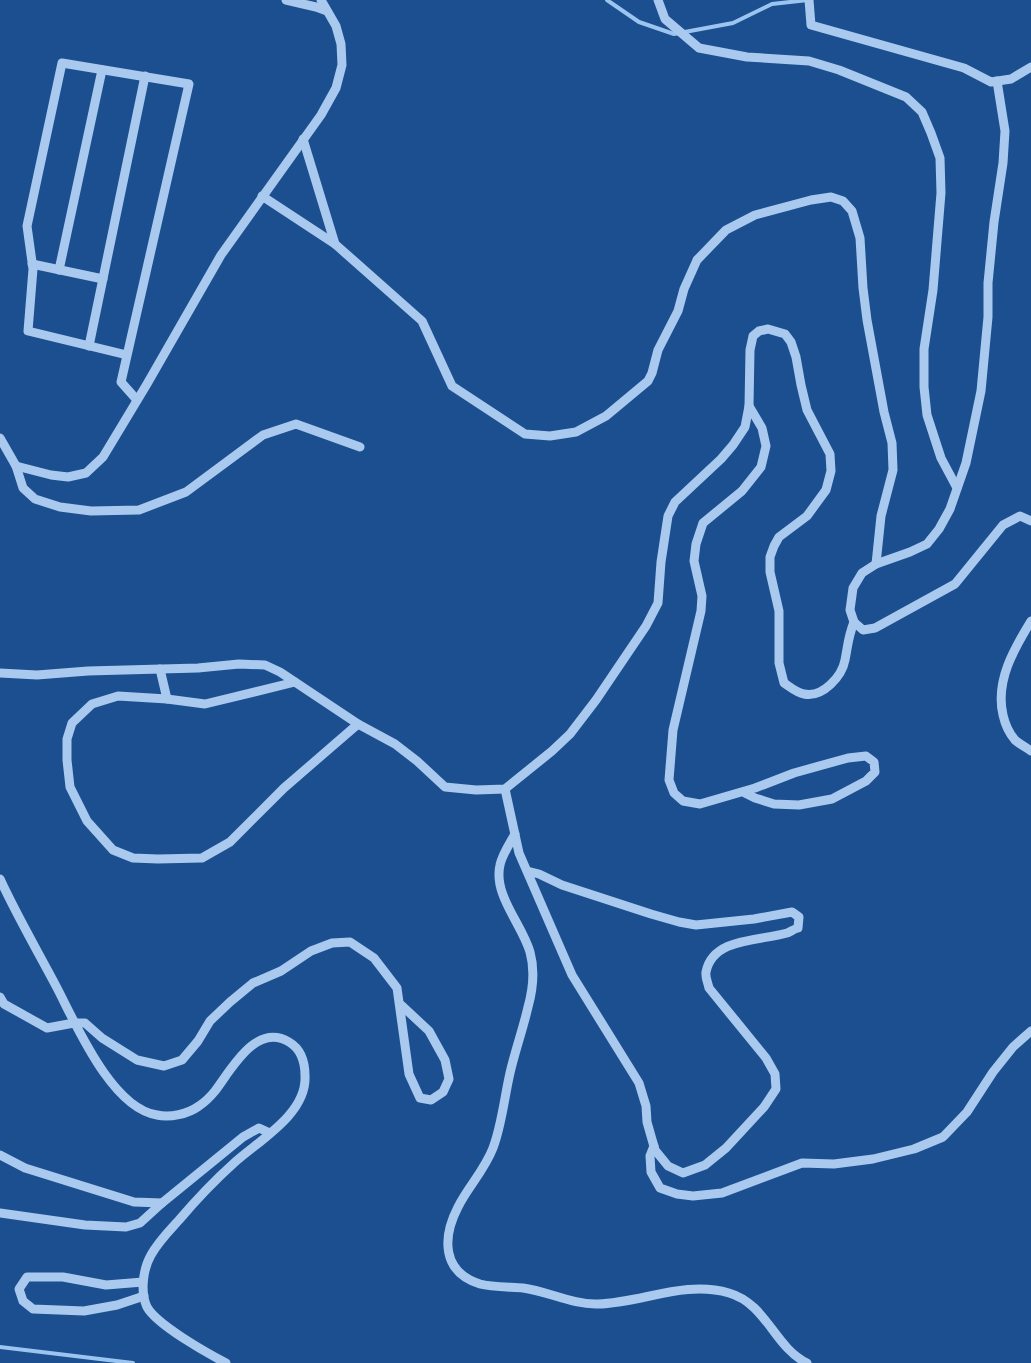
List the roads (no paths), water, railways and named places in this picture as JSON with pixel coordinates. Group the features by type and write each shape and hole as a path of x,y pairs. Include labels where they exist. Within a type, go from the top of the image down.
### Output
{"lane":[{"path":"286,0 316,6 327,11"},
{"path":"16,466 51,476 68,478 86,473 103,457 221,255 321,115 336,88 342,65 341,44 336,26 321,0"},
{"path":"658,0 665,19 699,48 747,57 809,61 839,70 882,89 906,97 922,112 932,133 940,158 941,193 933,290 924,349 924,387 927,415 942,458 957,488"},
{"path":"809,0 811,25 964,68 991,82 1010,79 1031,67"},
{"path":"127,355 28,331 32,264 27,226 62,63 190,84 121,382 137,400"},
{"path":"59,270 102,70"},
{"path":"89,346 145,76"},
{"path":"997,82 1005,132 1003,163 994,222 988,284 988,317 981,391 966,463 950,509 927,544 876,564 862,573 853,588 850,610 854,622 863,630 875,628 956,584 1003,525 1020,516 1031,520"},
{"path":"303,139 335,244"},
{"path":"262,196 335,244 422,321 452,386 525,434 550,436 576,432 606,416 648,382 658,350 678,311 684,289 697,260 726,230 755,215 811,200 831,197 843,201 852,211 860,238 867,320 884,412 892,443 893,470 881,516 876,564"},
{"path":"32,264 103,279"},
{"path":"0,673 37,675 88,671 264,664 280,672 358,724 395,744 417,761 445,788 505,789 570,734 596,700 646,626 658,603 661,562 668,516 675,502 721,459 745,427 749,406 750,350 754,336 759,331 768,329 785,334 791,342 796,356 807,410 830,454 831,471 826,490 807,516 779,537 770,557 770,572 779,611 779,663 784,683 794,690 805,694 818,693 829,686 839,675 845,661 849,634 854,622"},
{"path":"743,792 774,804 799,805 832,799 866,781 875,772 874,762 866,756 848,758 794,773 756,788 700,804 683,801 674,793 669,780 673,730 701,611 702,596 694,561 696,544 703,523 742,491 761,467 766,446 762,428 749,406"},
{"path":"0,438 16,466 23,488 35,499 60,507 91,510 139,510 186,492 263,435 296,424 360,447"},
{"path":"1031,621 1016,646 1005,671 1001,705 1006,724 1015,740 1031,751"},
{"path":"160,669 168,699"},
{"path":"295,682 205,704 168,699 118,696 92,704 72,723 67,739 70,787 87,821 113,850 133,858 202,858 230,842 284,788 358,724"},
{"path":"505,789 519,853 572,975 639,1084 646,1106 647,1122 655,1150 668,1166 683,1173 705,1164 726,1148 764,1107 776,1089 775,1074 766,1058 709,988 705,974 710,962 719,952 734,943 786,933 798,928 799,917 792,912 696,924 679,922 562,885 539,874 527,871"},
{"path":"515,834 500,865 500,888 530,952 534,976 529,1005 509,1074 501,1124 492,1150 481,1172 458,1207 448,1232 447,1249 452,1264 464,1276 481,1284 528,1289 580,1303 615,1302 683,1289 727,1292 742,1298 754,1307 794,1356 807,1363"},
{"path":"0,879 87,1048 108,1078 135,1106 147,1113 167,1116 188,1112 200,1106 214,1092 234,1062 244,1052 264,1039 275,1038 285,1040 297,1048 302,1056 306,1077 298,1103 290,1115 235,1162 204,1192 162,1239 150,1256 145,1270 143,1282 144,1296 148,1308 176,1333 226,1363"},
{"path":"0,997 4,1004 47,1028 74,1022 85,1023 102,1038 137,1060 164,1066 182,1060 198,1041 210,1020 253,983 281,971 311,951 332,943 350,942 374,958 397,988 399,1003 409,1074 420,1098 430,1100 443,1092 449,1079 445,1060 429,1031 399,1003"},
{"path":"654,1146 650,1156 650,1172 660,1188 677,1194 693,1196 722,1193 802,1163 834,1164 873,1159 914,1149 943,1137 967,1112 993,1072 1013,1047 1031,1031"},
{"path":"0,1213 84,1225 126,1227 140,1223 243,1137 259,1128 270,1133"},
{"path":"0,1155 25,1168 134,1202 162,1203"},
{"path":"143,1282 106,1285 62,1277 27,1277 19,1289 23,1302 33,1309 84,1311 117,1305 144,1296"}],"waterway":[{"path":"607,0 639,22 674,34 733,23 772,4 808,0"},
{"path":"0,1347 133,1363"}]}
